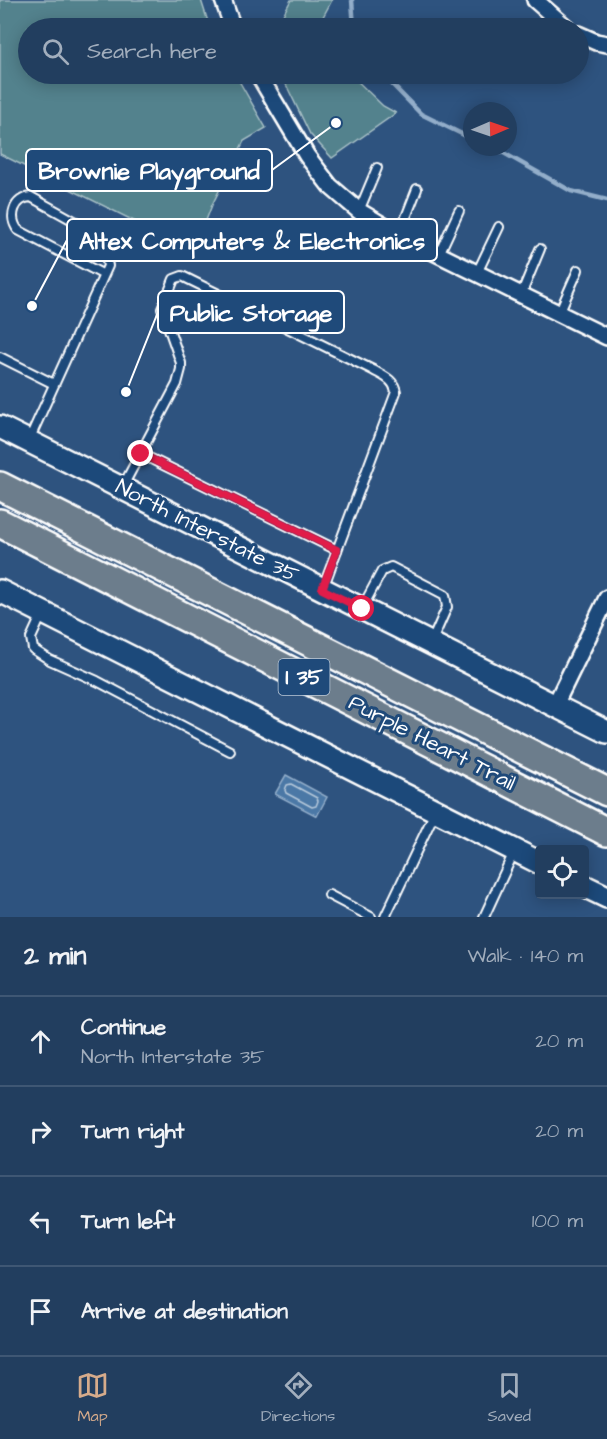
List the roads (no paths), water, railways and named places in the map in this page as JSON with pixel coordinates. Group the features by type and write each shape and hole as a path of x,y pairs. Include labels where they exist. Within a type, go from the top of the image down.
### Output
{"highway":[{"name":"Purple Heart Trail","path":"0,486 607,792"},
{"name":"Purple Heart Trail","path":"0,523 607,832"}],"main road":[{"name":"North Interstate 35","path":"0,427 607,732"},
{"path":"0,591 535,861"},
{"path":"589,888 607,897"}],"street":[{"path":"223,0 229,18"},
{"path":"535,0 556,18"},
{"path":"589,39 607,44"},
{"path":"264,84 307,156 330,186 359,211 399,235 607,338"},
{"path":"554,707 607,598"}],"lane":[{"path":"359,211 377,168"},
{"path":"399,235 417,189"},
{"path":"28,441 104,275 108,266 103,242 96,233 31,197 25,197 19,202 12,216 13,223 18,230 104,275"},
{"path":"439,254 459,211"},
{"path":"477,273 499,227"},
{"path":"521,295 540,249"},
{"path":"559,313 578,270"},
{"path":"122,489 177,384 181,363 162,309 174,279 182,276 373,370 391,380 395,386 396,392 322,589"},
{"path":"0,357 54,384"},
{"path":"141,454 337,550"},
{"path":"362,609 382,571 391,567 445,595 447,607 431,644"},
{"path":"43,613 31,638 33,649 50,660 96,681 230,751"},
{"path":"385,917 435,810"},
{"path":"484,917 515,851"},
{"path":"329,895 372,917"}],"water":[{"path":"286,775 327,797 317,816 275,794"}],"waterway":[{"path":"352,0 353,18"},
{"path":"392,84 421,114 463,135"},
{"path":"509,156 571,191 607,200"}],"place":[{"name":"Brownie Playground","path":"336,123"},
{"name":"Altex Computers & Electronics","path":"32,306"},
{"name":"Public Storage","path":"126,392"}]}
